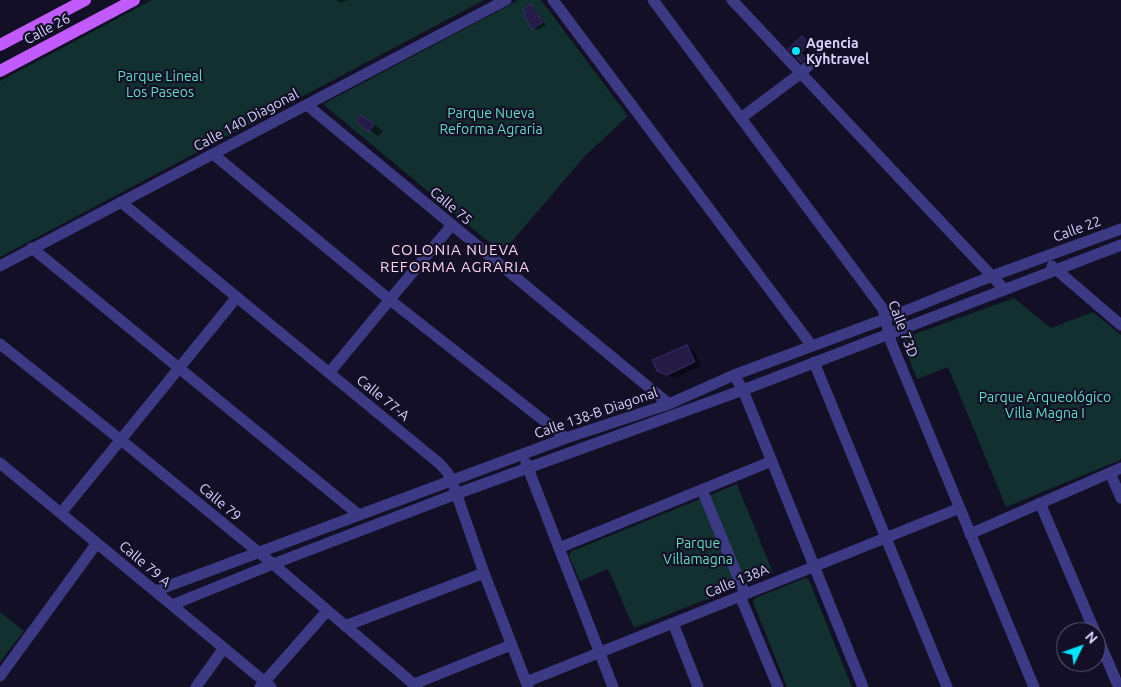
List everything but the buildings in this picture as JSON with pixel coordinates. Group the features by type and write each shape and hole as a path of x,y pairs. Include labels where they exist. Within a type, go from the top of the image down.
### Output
{"main road":[{"name":"Calle 26","path":"0,45 85,0"},
{"name":"Calle 26","path":"0,71 134,0"}],"street":[{"name":"Calle 140 Diagonal","path":"0,266 506,0"},
{"path":"553,0 812,346"},
{"name":"Calle 73D","path":"653,0 883,309 889,334 1034,687"},
{"path":"732,0 1005,290"},
{"path":"741,118 801,73 819,55"},
{"name":"Calle 75","path":"307,105 451,226 669,404"},
{"path":"212,154 390,300 566,438"},
{"name":"Calle 77-A","path":"121,202 440,464 452,480 484,573 527,685"},
{"path":"329,373 451,226"},
{"name":"Calle 22","path":"1043,257 1121,229"},
{"path":"1056,270 1121,245"},
{"path":"32,248 359,515"},
{"path":"1043,257 1121,325"},
{"name":"Calle 138-B Diagonal","path":"155,591 566,438 669,404 734,374 885,319 1043,257"},
{"name":"Calle 138-B Diagonal","path":"172,605 272,564 456,494 743,390 1056,270"},
{"path":"61,513 237,297"},
{"name":"Calle 79","path":"0,344 258,552 415,686"},
{"path":"814,362 947,687"},
{"path":"734,374 743,390 863,687"},
{"path":"523,454 613,687"},
{"path":"559,548 772,461"},
{"name":"Calle 79 A","path":"0,463 224,648 265,685"},
{"path":"970,534 1121,468"},
{"path":"1110,473 1121,498"},
{"path":"702,490 778,687"},
{"path":"1040,503 1091,622"},
{"name":"Calle 138A","path":"527,685 600,653 960,508"},
{"path":"0,676 96,543"},
{"path":"345,626 484,573"},
{"path":"265,685 326,611"},
{"path":"673,624 698,687"},
{"path":"415,686 511,645"},
{"path":"196,687 224,648"},
{"path":"1106,658 1116,684"}],"green space":[{"name":"Parque Lineal Los Paseos","path":"152,0 484,0 0,257 0,81"},
{"name":"Parque Nueva Reforma Agraria","path":"519,0 541,0 628,116 585,156 502,253 323,104"},
{"name":"Parque Arqueológico Villa Magna I","path":"1014,298 1051,328 1093,312 1121,335 1121,458 1118,461 1006,507 948,367 917,379 902,342 904,338"},
{"name":"Parque Villamagna","path":"737,484 773,573 634,628 608,569 580,581 569,556 572,551"},
{"path":"805,578 809,580 852,687 787,687 753,602 755,598"},
{"path":"0,612 24,631 0,662"}],"place":[{"name":"Agencia Kyhtravel","path":"796,51"}],"district":[{"name":"COLONIA NUEVA REFORMA AGRARIA","path":"455,258"}]}
